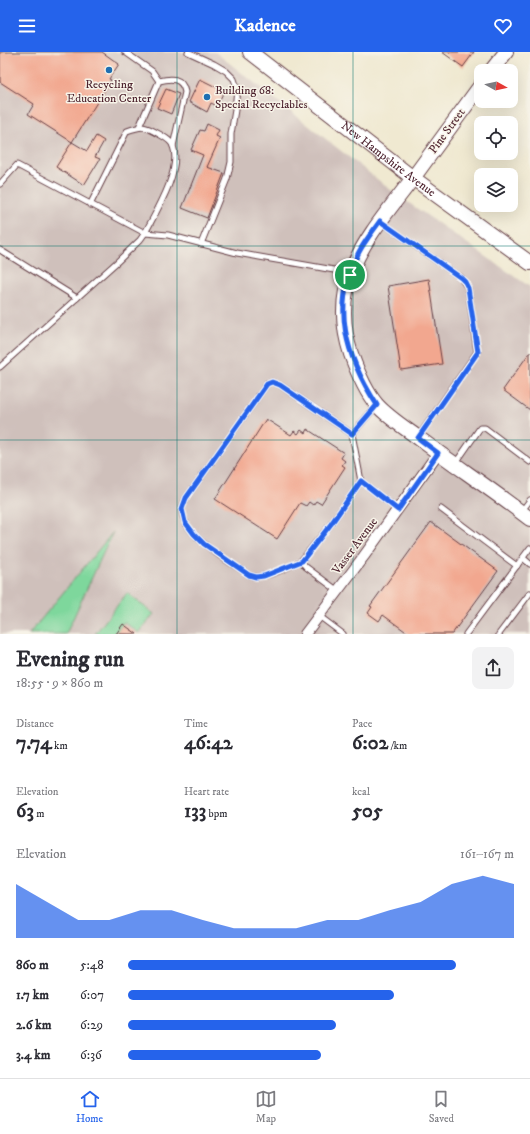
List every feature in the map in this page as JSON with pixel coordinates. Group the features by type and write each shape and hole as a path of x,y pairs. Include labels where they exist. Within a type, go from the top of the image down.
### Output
{"street":[{"name":"New Hampshire Avenue","path":"250,52 413,178 530,263"},
{"path":"497,64 506,52"},
{"name":"Pine Street","path":"377,405 356,368 348,344 343,311 346,286 359,252 380,221 474,95"},
{"path":"377,405 438,453 525,515"},
{"name":"Vasser Avenue","path":"306,634 398,510 438,453"}],"lane":[{"path":"125,52 152,71 159,81"},
{"path":"188,52 226,71 234,79 237,88 231,134 230,168 201,244"},
{"path":"0,367 117,262 140,240 145,233 172,176 175,161 173,146 184,92 184,85 174,79 159,81"},
{"path":"139,127 159,81"},
{"path":"90,205 127,131 139,127 148,128 167,138 173,146"},
{"path":"0,184 17,165 145,233 168,235 237,252 334,270 350,275"},
{"path":"380,221 461,278 465,282 469,296 478,352 418,438"},
{"path":"0,250 77,298"},
{"path":"361,481 331,524 302,561 264,576 256,577 249,575 204,544 185,522 182,509 186,498 267,384 272,382 280,385 352,434 361,481 398,510"},
{"path":"352,434 377,405"},
{"path":"455,465 480,428 486,428 530,462"},
{"path":"525,515 530,500"},
{"path":"441,509 517,566"},
{"path":"466,634 530,548"},
{"path":"523,558 530,564"},
{"path":"302,561 306,567 338,591"},
{"path":"499,634 530,593"},
{"path":"319,616 343,634"}],"shaded area":[{"path":"0,52 215,52 396,194 530,287 530,634 0,634"}],"green space":[{"path":"113,532 66,634 29,634"},
{"path":"127,593 154,614 139,633 124,622 115,634 95,634"}],"building":[{"path":"0,52 102,52 119,64 109,79 111,80 72,142 28,114 34,104 0,82"},
{"path":"442,52 474,52 463,67"},
{"name":"Building 68: Special Recyclables","path":"200,79 224,91 217,106 211,103 207,112 189,102"},
{"path":"166,89 179,94 171,114 157,108"},
{"path":"207,124 219,130 216,136 220,138 207,167 224,173 207,218 182,208 203,155 191,150 200,130 204,131"},
{"path":"96,136 104,141 95,157 100,159 84,185 56,167 72,142 87,151"},
{"path":"429,279 442,364 401,370 388,286"},
{"path":"530,352 530,410 503,390"},
{"path":"266,419 291,435 294,431 298,434 301,430 305,433 307,429 344,453 341,458 345,461 342,465 345,467 321,504 316,501 313,505 309,502 306,506 300,503 277,539 215,499"},
{"path":"431,522 498,571 452,634 409,634 383,615 379,621 368,613 372,607 370,606"},
{"path":"123,624 137,634 116,634"}],"place":[{"name":"Recycling Education Center","path":"109,70"},
{"name":"Building 68: Special Recyclables","path":"207,97"}],"route":[{"path":"380,221 465,282 468,288 478,352 418,438 438,453 398,510 361,481 331,524 302,561 264,576 252,576 204,544 185,522 182,509 186,498 267,384 275,382 352,434 377,405 356,368 344,326 343,311 346,286 350,275 359,252 380,221"}]}
